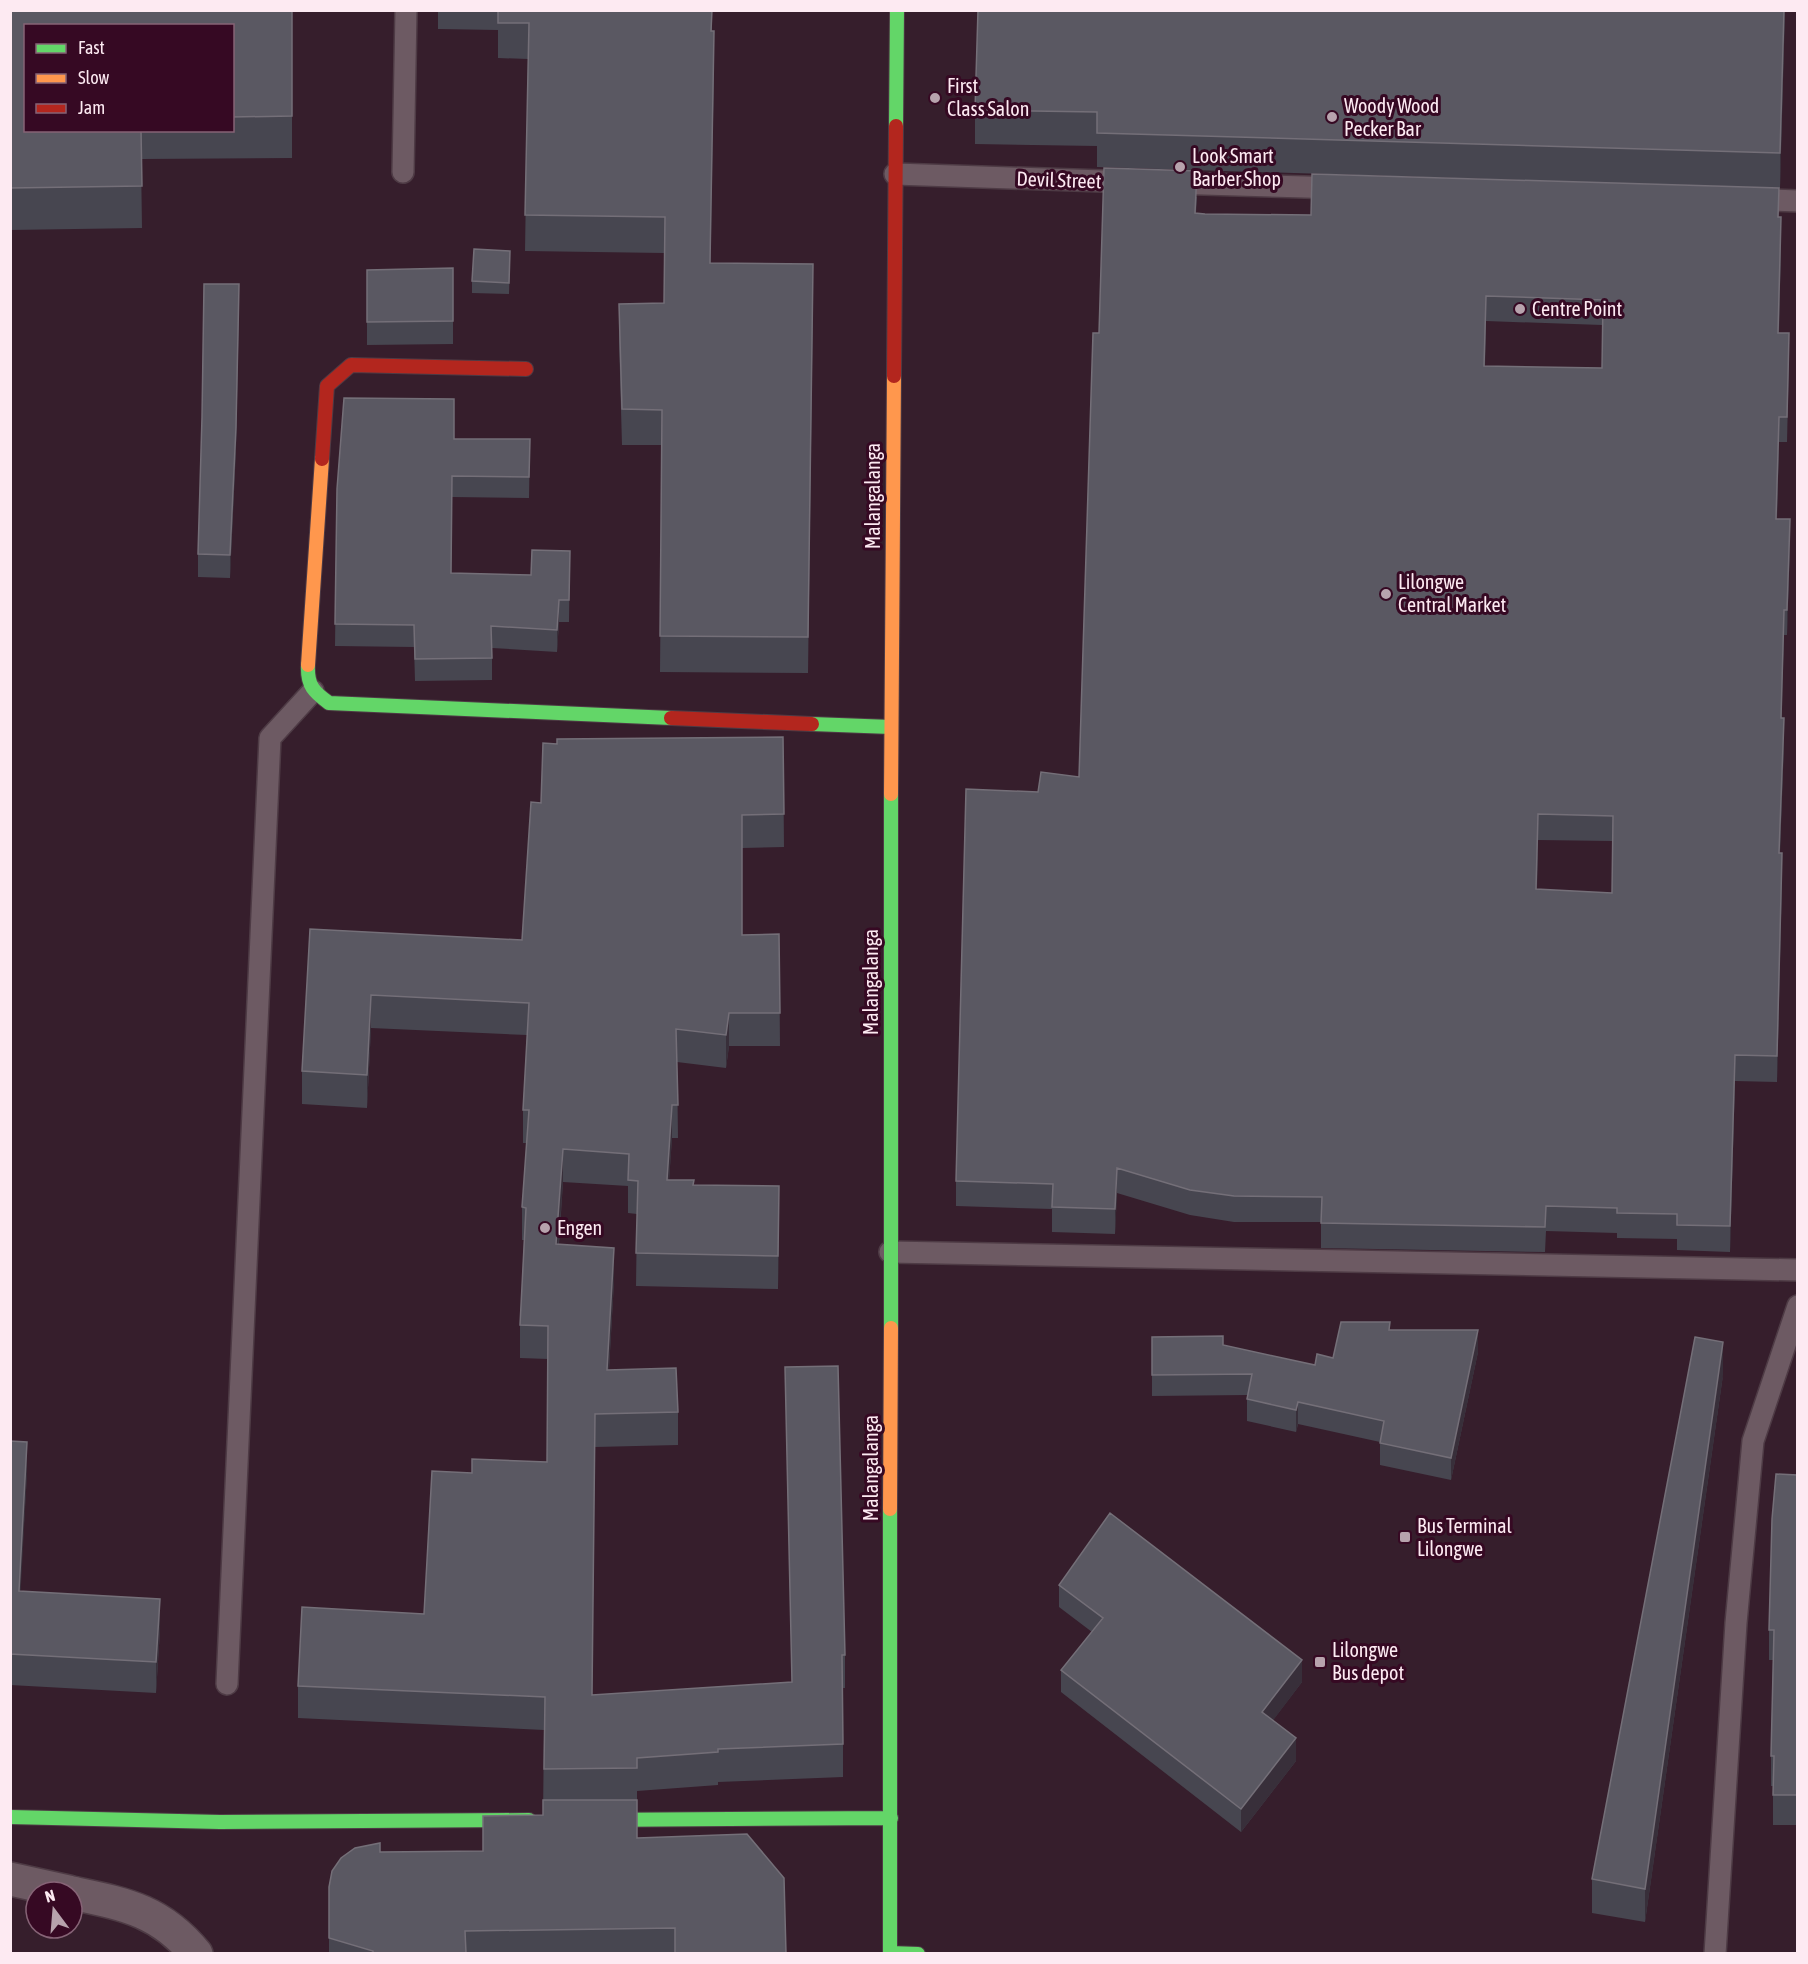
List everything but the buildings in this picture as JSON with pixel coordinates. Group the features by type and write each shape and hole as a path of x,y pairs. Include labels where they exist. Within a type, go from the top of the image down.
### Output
{"street":[{"name":"Malangalanga","path":"890,1953 891,727 897,10"},
{"path":"526,369 351,365 327,386 308,671 313,691 329,702 891,727"},
{"path":"10,1817 220,1822 543,1820"},
{"path":"579,1820 891,1818"},
{"path":"84,1895 126,1905 160,1920 187,1942 196,1953"},
{"path":"890,1953 918,1953"}],"lane":[{"path":"404,172 406,10"},
{"name":"Devil Street","path":"896,174 1355,188"},
{"path":"1726,199 1797,201"},
{"path":"227,1684 270,738 313,691"},
{"path":"890,1252 1797,1270"},
{"path":"1715,1953 1736,1623 1753,1441 1797,1306"}],"traffic: fast":[{"path":"896,126 897,10"},
{"path":"308,665 312,688 329,703 671,718"},
{"path":"812,724 891,727"},
{"path":"891,794 891,1328"},
{"path":"890,1509 890,1954"},
{"path":"10,1817 220,1822 529,1820"},
{"path":"592,1820 891,1818"},
{"path":"890,1953 918,1954"}],"traffic: slow":[{"path":"891,794 894,376"},
{"path":"308,665 322,459"},
{"path":"890,1509 891,1328"}],"traffic: jam":[{"path":"894,376 896,126"},
{"path":"322,459 327,386 351,365 526,369"},
{"path":"671,718 812,724"}],"place":[{"name":"First Class Salon","path":"935,98"},
{"name":"Woody Wood Pecker Bar","path":"1332,117"},
{"name":"Look Smart Barber Shop","path":"1180,167"},
{"name":"Centre Point","path":"1520,309"},
{"name":"Lilongwe Central Market","path":"1386,594"},
{"name":"Engen","path":"545,1228"},
{"name":"Bus Terminal Lilongwe","path":"1405,1537"},
{"name":"Lilongwe Bus depot","path":"1320,1662"}]}
